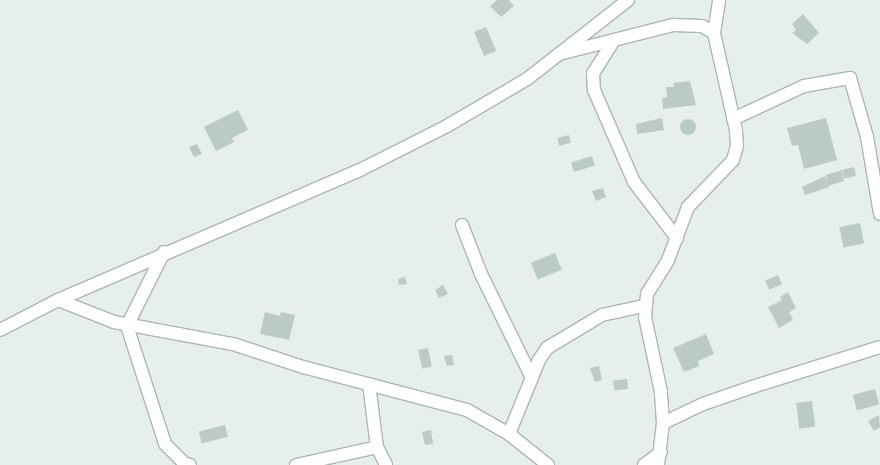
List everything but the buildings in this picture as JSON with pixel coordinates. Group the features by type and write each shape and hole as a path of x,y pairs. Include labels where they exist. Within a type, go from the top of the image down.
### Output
{"street":[{"path":"0,330 58,300 164,252 360,170 414,143 490,101 560,54 628,0"},
{"path":"658,465 663,422 661,392 644,306 647,294 668,260 688,207 733,160 737,146 733,119 714,33 719,0"},
{"path":"560,54 673,24 702,26 714,33"},
{"path":"614,40 593,73 594,90 634,182 677,238"},
{"path":"733,119 804,86 850,78 867,137 880,214"},
{"path":"462,225 481,274 532,378"},
{"path":"164,252 127,326 165,444 185,464 190,465"},
{"path":"58,300 127,326 233,344 303,367 467,410 509,434 548,465"},
{"path":"509,434 532,378 547,348 558,340 602,315 644,306"},
{"path":"663,422 752,387 880,347"},
{"path":"369,384 377,446 386,465"},
{"path":"296,465 377,446"},
{"path":"644,465 660,452"}]}
